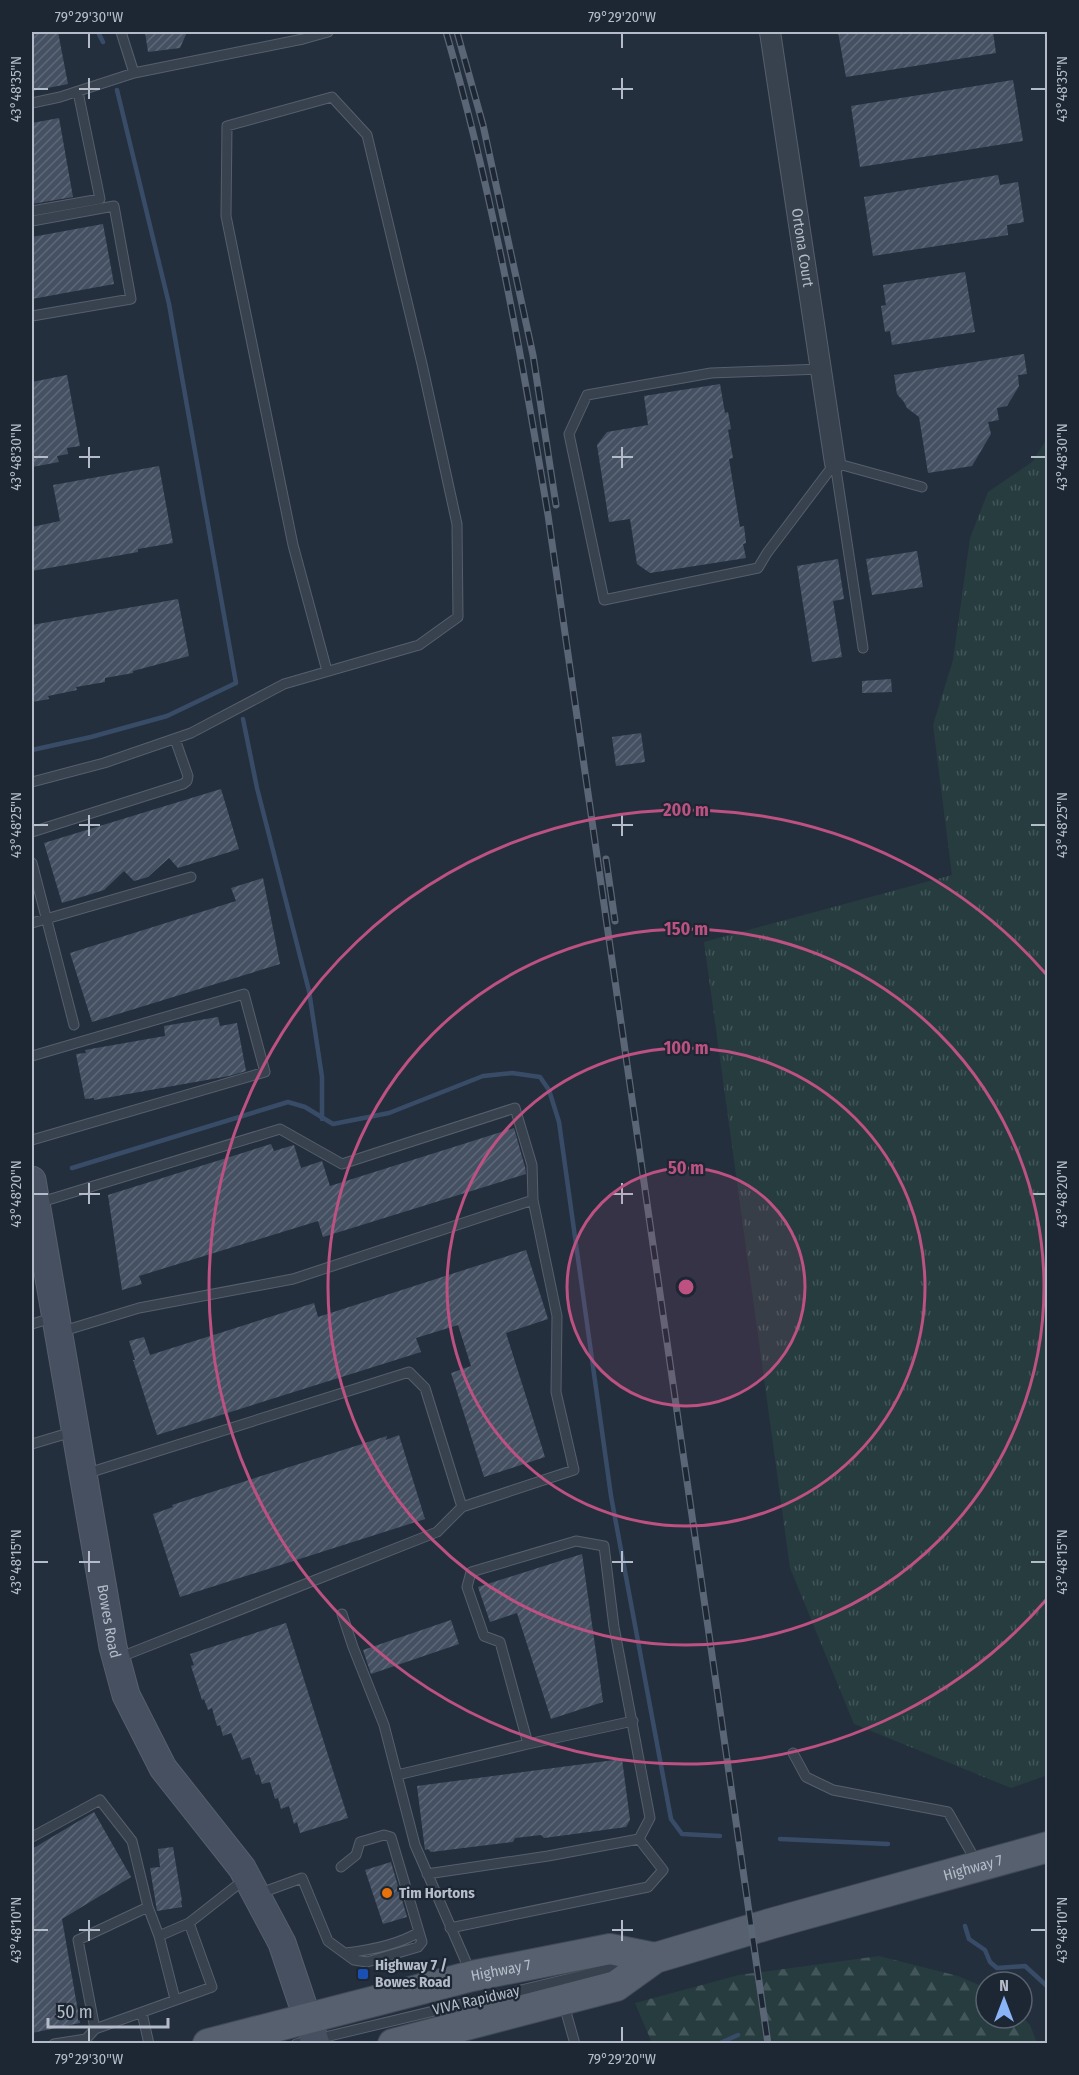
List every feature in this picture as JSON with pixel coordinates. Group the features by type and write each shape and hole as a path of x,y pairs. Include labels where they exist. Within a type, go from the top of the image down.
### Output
{"main road":[{"name":"Highway 7","path":"393,2043 616,1986 655,1958 1047,1847"},
{"name":"Highway 7","path":"208,2043 309,2036 472,1976 610,1949 655,1958"}],"street":[{"name":"Ortona Court","path":"770,32 835,463"},
{"name":"Bowes Road","path":"33,1190 48,1324 75,1432 116,1658 126,1695 162,1768 242,1868 282,1943 309,2036"}],"lane":[{"path":"121,32 134,73"},
{"path":"32,102 78,92 134,73 328,32"},
{"path":"32,211 100,199 78,92"},
{"path":"32,782 104,763 190,733 284,684 419,645 458,616 457,524 422,364 367,135 332,97 227,126 226,216 293,545 327,671"},
{"path":"32,221 114,206 131,299 32,316"},
{"path":"821,369 711,373 586,395 569,434 604,600 758,568 835,463"},
{"path":"835,463 922,487"},
{"path":"835,463 863,648"},
{"path":"32,832 188,781 175,738"},
{"path":"32,863 74,1025"},
{"path":"32,923 191,878"},
{"path":"32,1056 244,994 265,1072 32,1140"},
{"path":"33,1190 280,1129 342,1164 515,1108 532,1165 533,1200 557,1316 556,1392 574,1470 462,1508 437,1532 116,1658"},
{"path":"48,1324 293,1280 533,1200"},
{"path":"83,1475 409,1372 425,1388 462,1508"},
{"path":"32,1444 75,1432"},
{"path":"528,1744 500,1642 484,1636 467,1587 471,1572 576,1541 604,1546 614,1627 650,1818 639,1839"},
{"path":"342,1614 384,1725 415,1845 472,1976"},
{"path":"397,1775 633,1721"},
{"path":"793,1753 806,1777 833,1790 948,1812 978,1866"},
{"path":"32,1837 100,1800 132,1840 148,1907 159,1936 175,1999"},
{"path":"159,1936 189,1923 251,1886 302,1878 328,1941 354,1960 367,1962 418,1947 422,1942 391,1837 384,1835 360,1842 356,1855 341,1867"},
{"path":"427,1874 548,1856 639,1839"},
{"path":"450,1928 648,1887 663,1870 639,1839"},
{"path":"95,2029 78,1941 148,1907"},
{"path":"54,2043 86,2039 95,2029 212,1987 189,1923"},
{"name":"VIVA Rapidway","path":"309,2036 655,1958"},
{"path":"562,2000 575,2043"},
{"path":"142,2013 149,2043"}],"green space":[{"path":"1047,439 1048,1775 1011,1788 854,1724 790,1568 704,942 952,875 933,725 953,660 970,538 988,492 1032,462"},
{"path":"879,1956 958,1976 974,1983 974,2030 1032,2030 1037,2043 652,2043 635,2003 739,1975"}],"building":[{"path":"32,32 58,32 68,84 32,91"},
{"path":"145,32 187,32 180,48 148,52"},
{"path":"838,32 993,32 996,53 846,77"},
{"path":"1013,80 1023,141 860,167 851,106"},
{"path":"59,118 73,197 32,204 32,123"},
{"path":"998,175 1000,185 1018,182 1024,222 1007,225 1008,235 873,256 864,197"},
{"path":"103,224 114,284 32,299 32,237"},
{"path":"965,272 975,332 892,345 890,331 885,332 881,306 886,305 883,285"},
{"path":"1024,354 1027,374 1018,375 1019,386 1007,406 997,408 999,420 988,422 991,434 972,466 928,473 919,417 907,408 897,394 894,375"},
{"path":"67,375 80,446 67,448 68,454 57,456 59,462 32,467 32,382"},
{"path":"720,384 725,413 728,412 731,429 728,430 733,458 729,459 740,527 744,526 746,543 743,544 746,558 650,573 637,564 630,519 609,522 597,445 607,432 648,425 644,396"},
{"path":"159,466 173,543 138,549 138,552 32,571 32,527 60,521 53,485"},
{"path":"917,551 923,587 872,595 866,559"},
{"path":"838,559 844,599 833,601 842,657 812,662 797,566"},
{"path":"178,599 189,656 133,671 133,673 105,678 105,682 76,687 77,690 32,702 32,625"},
{"path":"891,679 892,692 862,693 862,681"},
{"path":"641,733 645,762 616,766 612,737"},
{"path":"221,789 239,849 178,868 169,858 148,877 134,881 124,871 104,890 62,903 44,843"},
{"path":"263,878 280,964 92,1022 70,953 236,901 231,888"},
{"path":"218,1017 220,1026 237,1023 246,1071 94,1100 94,1098 85,1099 76,1054 86,1053 85,1050 165,1036 164,1026"},
{"path":"514,1128 526,1174 323,1237 318,1221 139,1276 142,1284 122,1290 108,1195 271,1144 274,1151 294,1145 301,1168 322,1161 330,1186"},
{"path":"526,1250 548,1319 506,1333 545,1457 484,1477 451,1373 471,1366 458,1325 416,1338 421,1352 157,1435 129,1341 144,1337 150,1355 314,1303 318,1317"},
{"path":"399,1435 425,1519 180,1597 153,1514 173,1507 172,1505 252,1479 387,1436 386,1440"},
{"path":"582,1554 603,1702 551,1719 517,1613 490,1622 478,1587"},
{"path":"451,1620 459,1644 371,1674 363,1650"},
{"path":"286,1623 348,1818 300,1833 297,1822 294,1824 289,1806 281,1809 278,1798 275,1799 270,1782 262,1784 259,1774 256,1775 250,1757 242,1760 231,1733 223,1736 220,1725 217,1726 212,1708 208,1710 204,1699 202,1700 191,1666 194,1665 190,1654"},
{"path":"622,1759 630,1820 626,1827 544,1838 541,1835 515,1838 513,1842 431,1852 428,1849 425,1850 417,1786"},
{"path":"94,1812 131,1877 62,1919 80,2023 32,2033 32,1849"},
{"path":"173,1847 182,1907 157,1911 150,1868 160,1867 158,1849"},
{"name":"Tim Hortons","path":"391,1862 407,1917 383,1924 365,1870"}],"waterway":[{"path":"98,32 103,42"},
{"path":"32,750 91,737 167,716 236,683 169,304 117,90"},
{"path":"243,719 257,788 309,991 322,1077 322,1119"},
{"path":"72,1168 288,1102 305,1107 333,1124 389,1113 483,1076 512,1073 540,1077 549,1090 559,1122 611,1496 671,1819 682,1834 720,1836"},
{"path":"780,1839 888,1844"},
{"path":"965,1926 969,1939 985,1950 990,1962 997,1968 1025,1966 1048,1987"},
{"path":"718,2044 738,2035"}],"railway":[{"path":"446,32 478,151 504,272 548,515 768,2044"},
{"path":"457,32 483,125 533,355 556,505"},
{"path":"606,859 615,921"}],"place":[{"name":"Tim Hortons","path":"387,1893"},
{"name":"Highway 7 / Bowes Road","path":"363,1974"}]}
